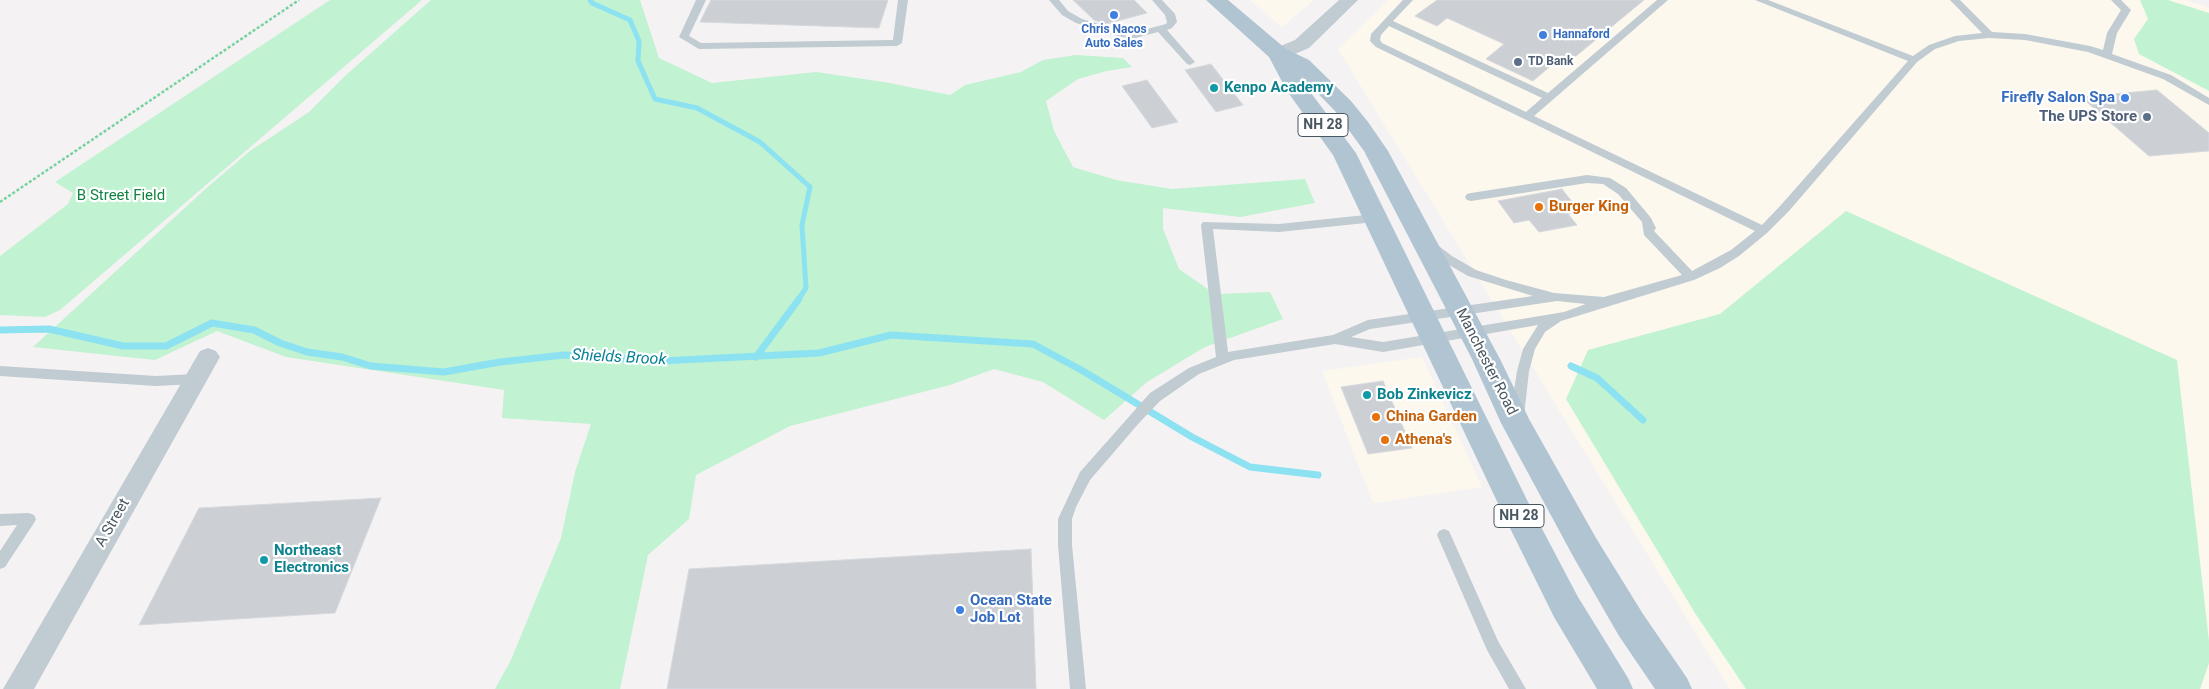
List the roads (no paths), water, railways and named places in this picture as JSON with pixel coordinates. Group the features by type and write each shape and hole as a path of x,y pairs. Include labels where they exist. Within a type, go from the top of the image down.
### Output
{"main road":[{"name":"Manchester Road","path":"1216,0 1278,54 1301,65 1312,74 1360,127 1376,151 1516,423 1585,548 1631,625 1675,689"},
{"name":"Manchester Road","path":"1278,54 1298,91 1344,154 1518,514 1566,607 1608,682"}],"street":[{"path":"1278,54 1302,44 1349,0"},
{"name":"A Street","path":"18,689 201,368"}],"lane":[{"path":"701,0 684,37 699,46 897,43 903,0"},
{"path":"1054,0 1065,13 1093,27 1132,36 1162,30 1172,22 1170,14 1157,0"},
{"path":"1408,0 1375,37 1379,45 1763,230"},
{"path":"1527,116 1663,0"},
{"path":"1760,0 1914,60"},
{"path":"1955,0 1989,35"},
{"path":"2107,54 2112,33 2126,10 2116,0"},
{"path":"1387,22 1548,97"},
{"path":"1162,30 1190,62"},
{"path":"1516,423 1523,371 1530,349 1541,329 1565,316 1607,301 1690,277 1716,265 1735,253 1786,208 1914,60 1932,47 1958,38 1989,35 2038,39 2107,54 2167,77 2209,102"},
{"path":"1471,198 1587,179 1602,180 1614,184 1647,221 1650,228 1648,232 1690,277"},
{"path":"1222,360 1207,225 1279,228 1376,218"},
{"path":"1419,232 1448,259 1472,273 1502,284 1557,297 1607,301"},
{"path":"1078,689 1065,545 1065,519 1085,476 1134,418 1155,397 1194,371 1222,360 1252,352 1335,339 1368,325 1428,327 1465,321 1557,297"},
{"path":"1335,339 1383,347 1428,327 1465,321 1565,316"},
{"path":"0,371 156,381 201,368"},
{"path":"0,520 29,519 0,563"},
{"path":"1444,535 1492,645 1518,689"}],"waterway":[{"name":"Shields Brook","path":"590,0 592,3 630,20 639,41 638,61 655,99 697,108 760,142 810,187 802,225 806,288 798,300"},
{"name":"Shields Brook","path":"757,356 799,299"},
{"name":"Shields Brook","path":"0,330 49,329 123,346 166,346 212,323 254,330 280,343 307,352 342,357 371,366 444,372 500,362 564,355 661,361 757,356"},
{"path":"757,356 819,353 891,335 1033,344 1083,371 1192,437 1250,467 1318,475"},
{"path":"1571,366 1597,378 1643,420"}],"place":[{"name":"Chris Nacos Auto Sales","path":"1114,15"},
{"name":"Hannaford","path":"1543,35"},
{"name":"TD Bank","path":"1518,62"},
{"name":"Kenpo Academy","path":"1214,88"},
{"name":"Firefly Salon Spa","path":"2125,98"},
{"name":"The UPS Store","path":"2147,117"},
{"name":"Burger King","path":"1539,207"},
{"name":"Bob Zinkevicz","path":"1367,395"},
{"name":"China Garden","path":"1376,417"},
{"name":"Athena's","path":"1385,440"},
{"name":"Northeast Electronics","path":"264,560"},
{"name":"Ocean State Job Lot","path":"960,610"}],"park label":[{"name":"B Street Field","path":"121,196"}]}
